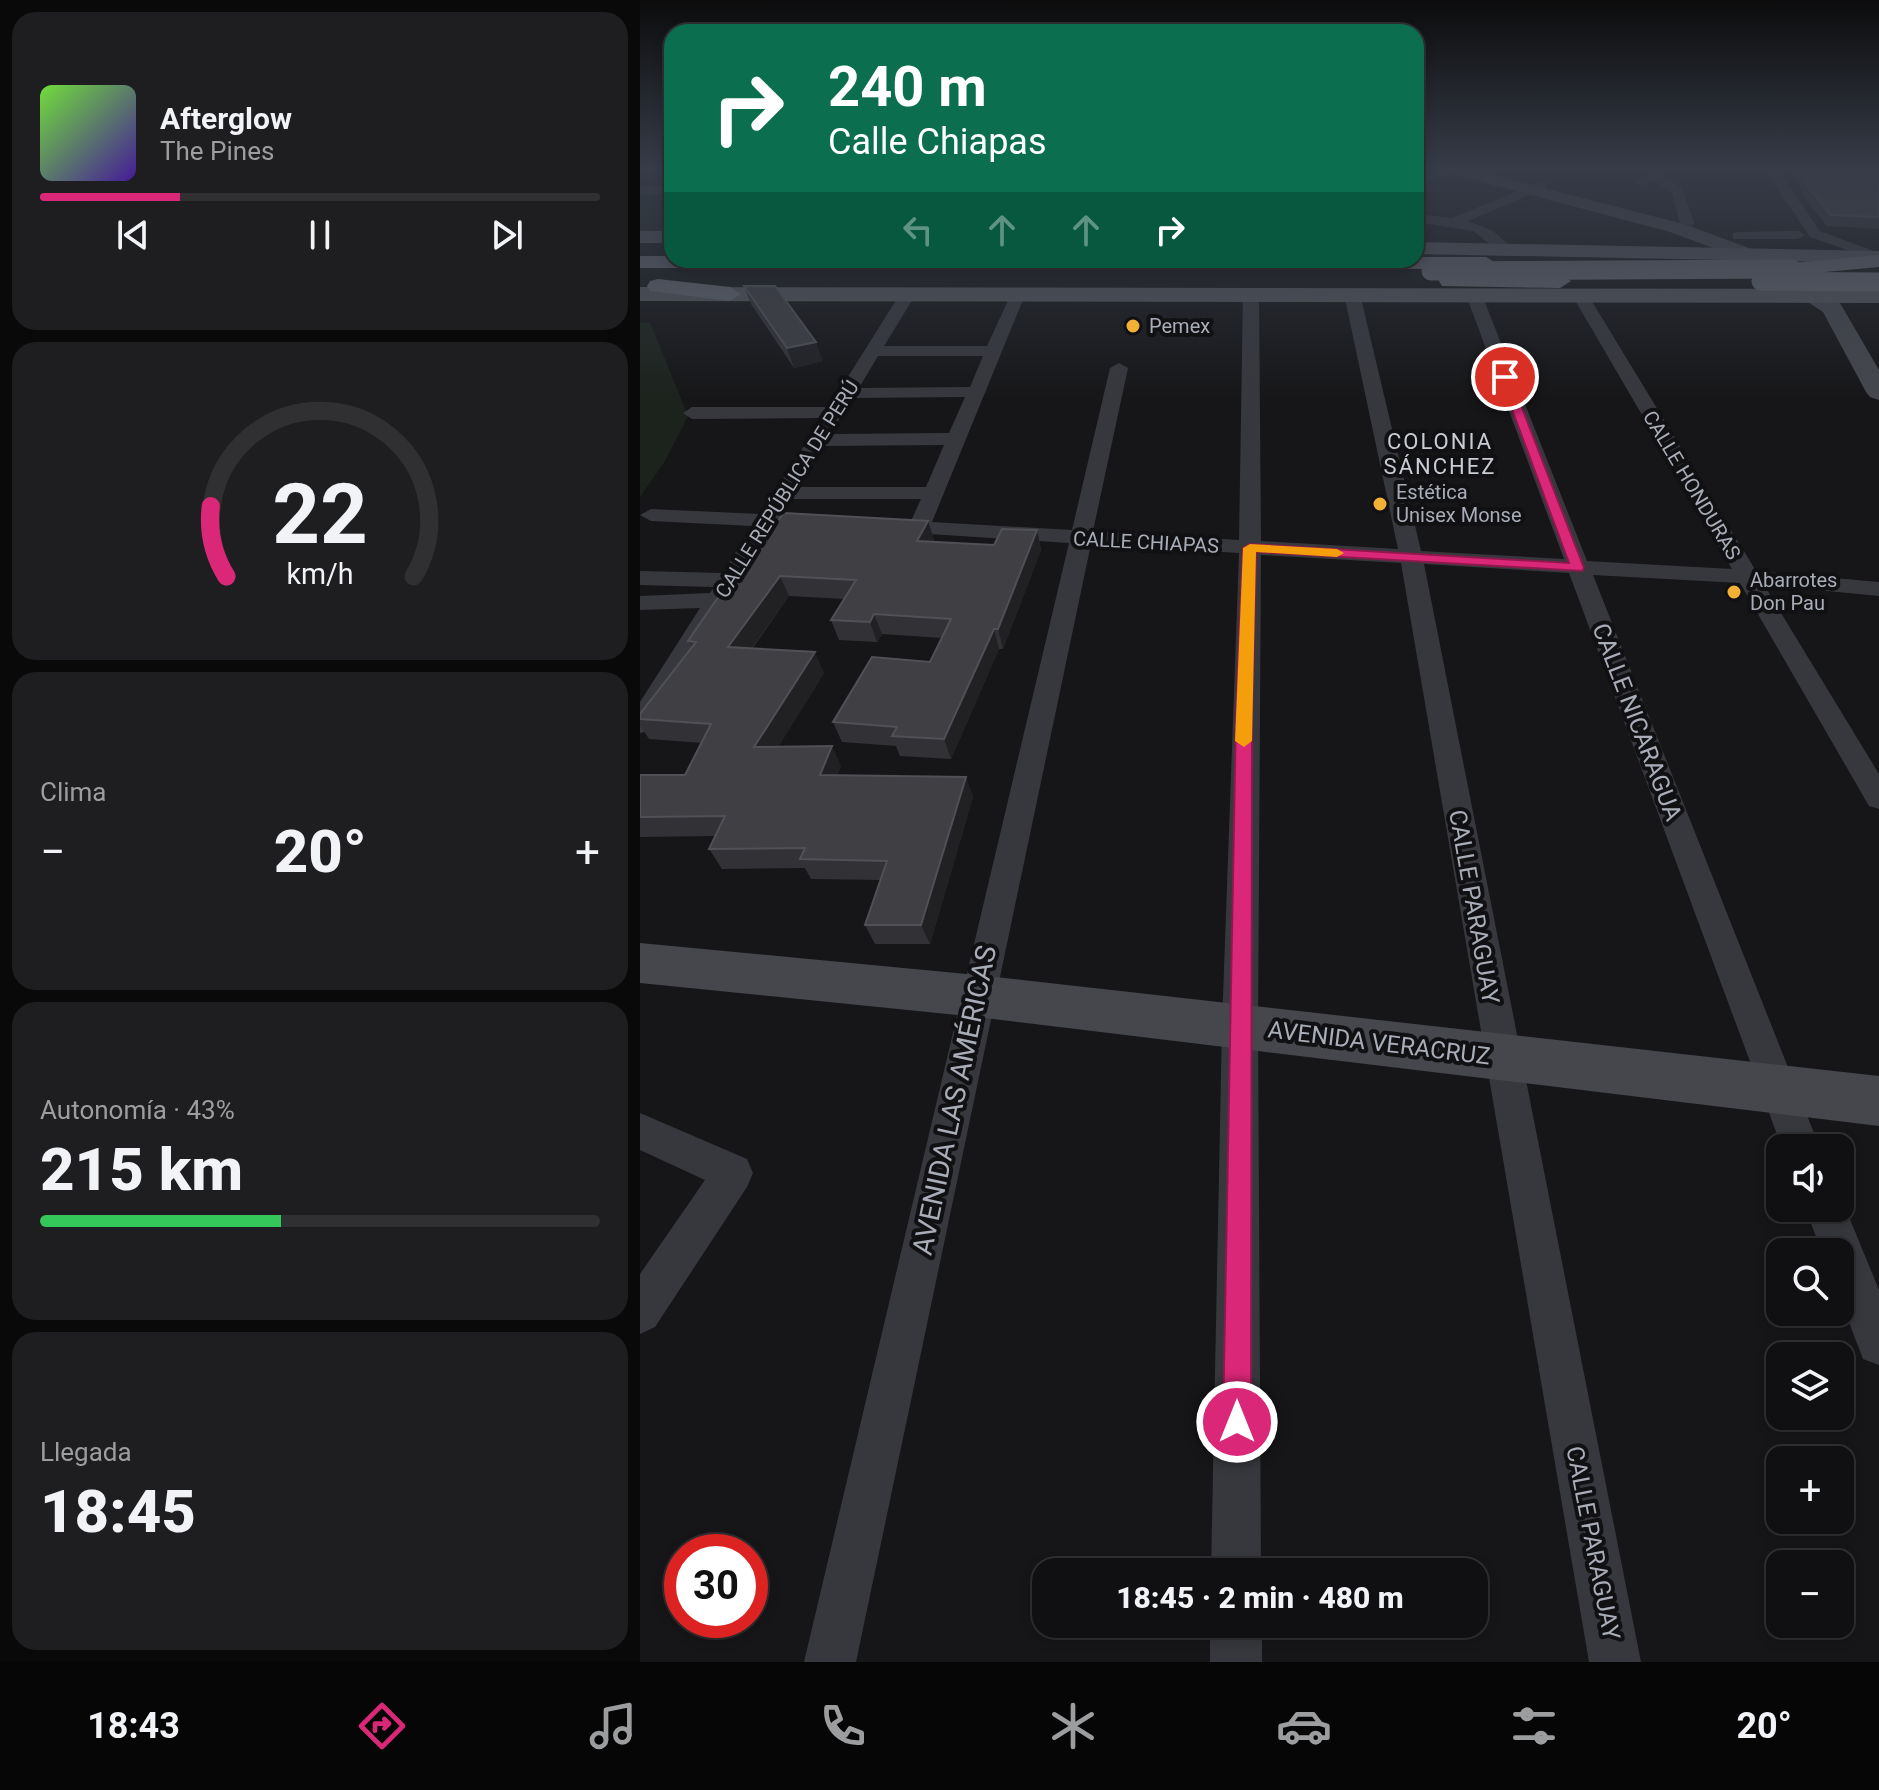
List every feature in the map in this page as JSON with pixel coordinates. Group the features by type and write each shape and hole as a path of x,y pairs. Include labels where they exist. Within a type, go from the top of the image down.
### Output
{"highway":[{"path":"640,255 664,257"},
{"path":"640,262 664,262"},
{"path":"908,294 951,288 1011,286 1792,269 1879,262"},
{"path":"1784,281 1879,262"},
{"path":"1125,268 1331,279"},
{"path":"640,277 1879,282"},
{"path":"640,286 730,294"}],"main road":[{"path":"1661,253 1678,246"},
{"path":"1770,246 1805,256"},
{"path":"1424,248 1805,256 1879,262"},
{"path":"1692,253 1728,261 1750,275 1752,281 1747,288 1719,295"},
{"path":"640,294 1251,294 1331,279 1474,295 1879,296"}],"street":[{"path":"1504,246 1509,252"},
{"path":"1734,246 1759,255"},
{"path":"1741,246 1847,309 1879,361"},
{"path":"1802,246 1805,256"},
{"path":"1841,246 1879,262"},
{"name":"CALLE PARAGUAY","path":"1331,279 1411,557 1615,1662"},
{"name":"CALLE REPÚBLICA DE PERÚ","path":"640,724 908,294"},
{"path":"1236,1558 1251,294"},
{"path":"919,528 1017,295"},
{"name":"CALLE NICARAGUA","path":"1474,295 1795,1134"},
{"name":"CALLE HONDURAS","path":"1580,295 1879,798"},
{"path":"1826,296 1879,392"},
{"path":"873,351 993,351"},
{"name":"AVENIDA LAS AMÉRICAS","path":"830,1662 1119,368"},
{"path":"847,393 976,392"},
{"path":"692,413 835,412"},
{"path":"818,440 956,439"},
{"path":"786,493 934,493"},
{"path":"651,515 844,524"},
{"name":"CALLE CHIAPAS","path":"874,526 1747,577 1879,589"},
{"path":"640,578 725,590"},
{"path":"640,603 725,590"},
{"name":"AVENIDA VERACRUZ","path":"640,963 1240,1025 1879,1101"},
{"path":"640,1131 733,1173 640,1312"},
{"path":"1831,1222 1879,1343"},
{"path":"1236,1638 1236,1662"}],"shaded area":[{"path":"650,322 688,416 665,461 640,497 640,323"}],"building":[{"path":"744,286 775,286 816,342 787,348"},
{"path":"784,513 928,521 917,541 994,545 1002,529 1037,530 998,629 994,629 944,739 892,736 897,727 833,722 872,657 930,662 951,619 874,614 870,622 831,620 856,580 780,576 728,647 815,652 754,747 832,746 820,775 966,777 921,925 865,925 887,861 800,859 805,848 709,849 725,816 640,817 640,775 685,775 711,724 640,719 640,714 696,642 688,641 714,603"}],"slow traffic":[{"path":"1244,741 1250,548 1337,553"}],"place":[{"name":"Pemex","path":"1133,326"},
{"name":"Estética Unisex Monse","path":"1380,504"},
{"name":"Abarrotes Don Pau","path":"1734,592"}],"district":[{"name":"COLONIA SÁNCHEZ","path":"1440,454"}],"route":[{"path":"1237,1422 1244,715 1250,548 1578,568 1505,377"}]}
